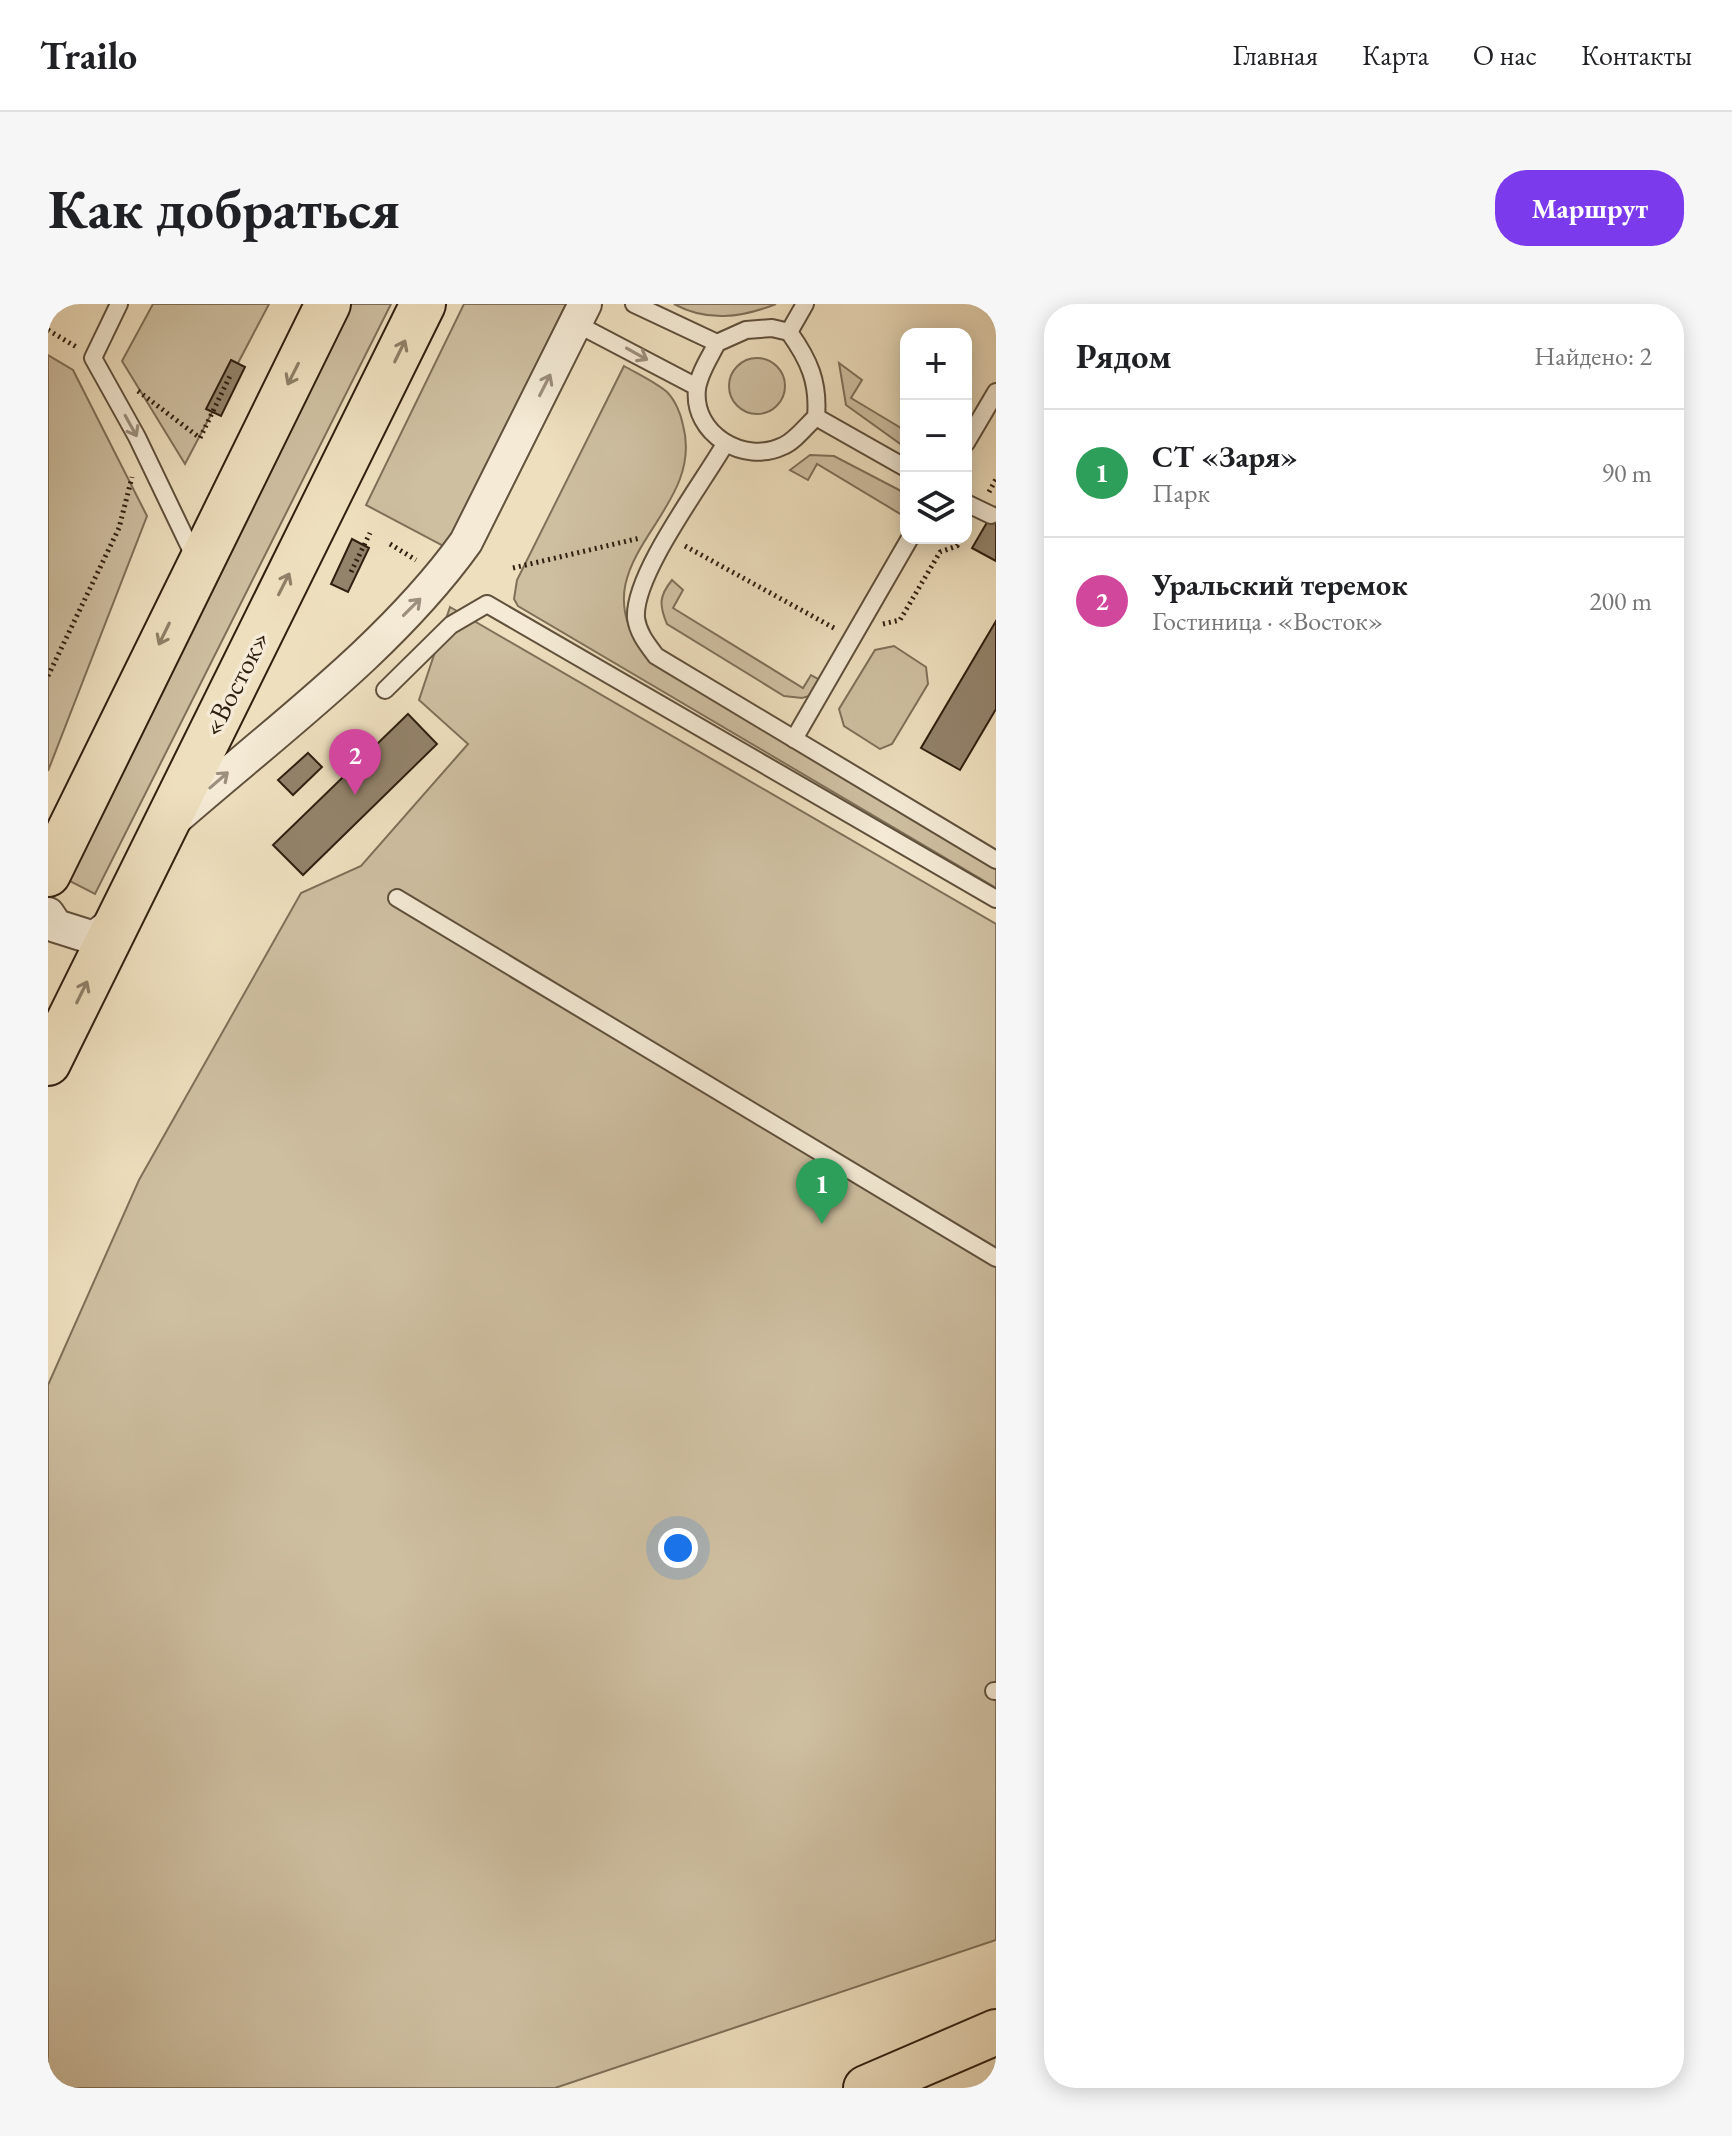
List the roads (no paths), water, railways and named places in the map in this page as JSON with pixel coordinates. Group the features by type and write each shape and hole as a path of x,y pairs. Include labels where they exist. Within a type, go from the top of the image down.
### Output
{"main road":[{"path":"48,874 328,304"},
{"name":"«Восток»","path":"48,1063 423,304"},
{"path":"879,2085 996,2032"}],"street":[{"path":"160,832 377,643 442,576 466,542 580,313"},
{"path":"48,914 56,926 94,938 118,919"}],"lane":[{"path":"119,304 93,358 137,437 198,564"},
{"path":"634,304 717,343"},
{"path":"789,332 805,304"},
{"path":"580,313 697,387"},
{"path":"789,332 746,330 717,343 697,387 703,420 725,444 744,452 784,446 816,417"},
{"path":"789,332 807,356 814,375 816,417"},
{"path":"972,433 996,392"},
{"path":"816,417 900,465"},
{"path":"725,444 667,539 637,598 636,619 641,637 656,656 996,860"},
{"path":"972,506 991,515"},
{"path":"794,739 907,544"},
{"path":"385,690 451,625 487,604 996,899"},
{"path":"397,898 996,1258"}],"place":[{"name":"Уральский теремок","path":"355,795"},
{"name":"СТ «Заря»","path":"822,1224"}]}
